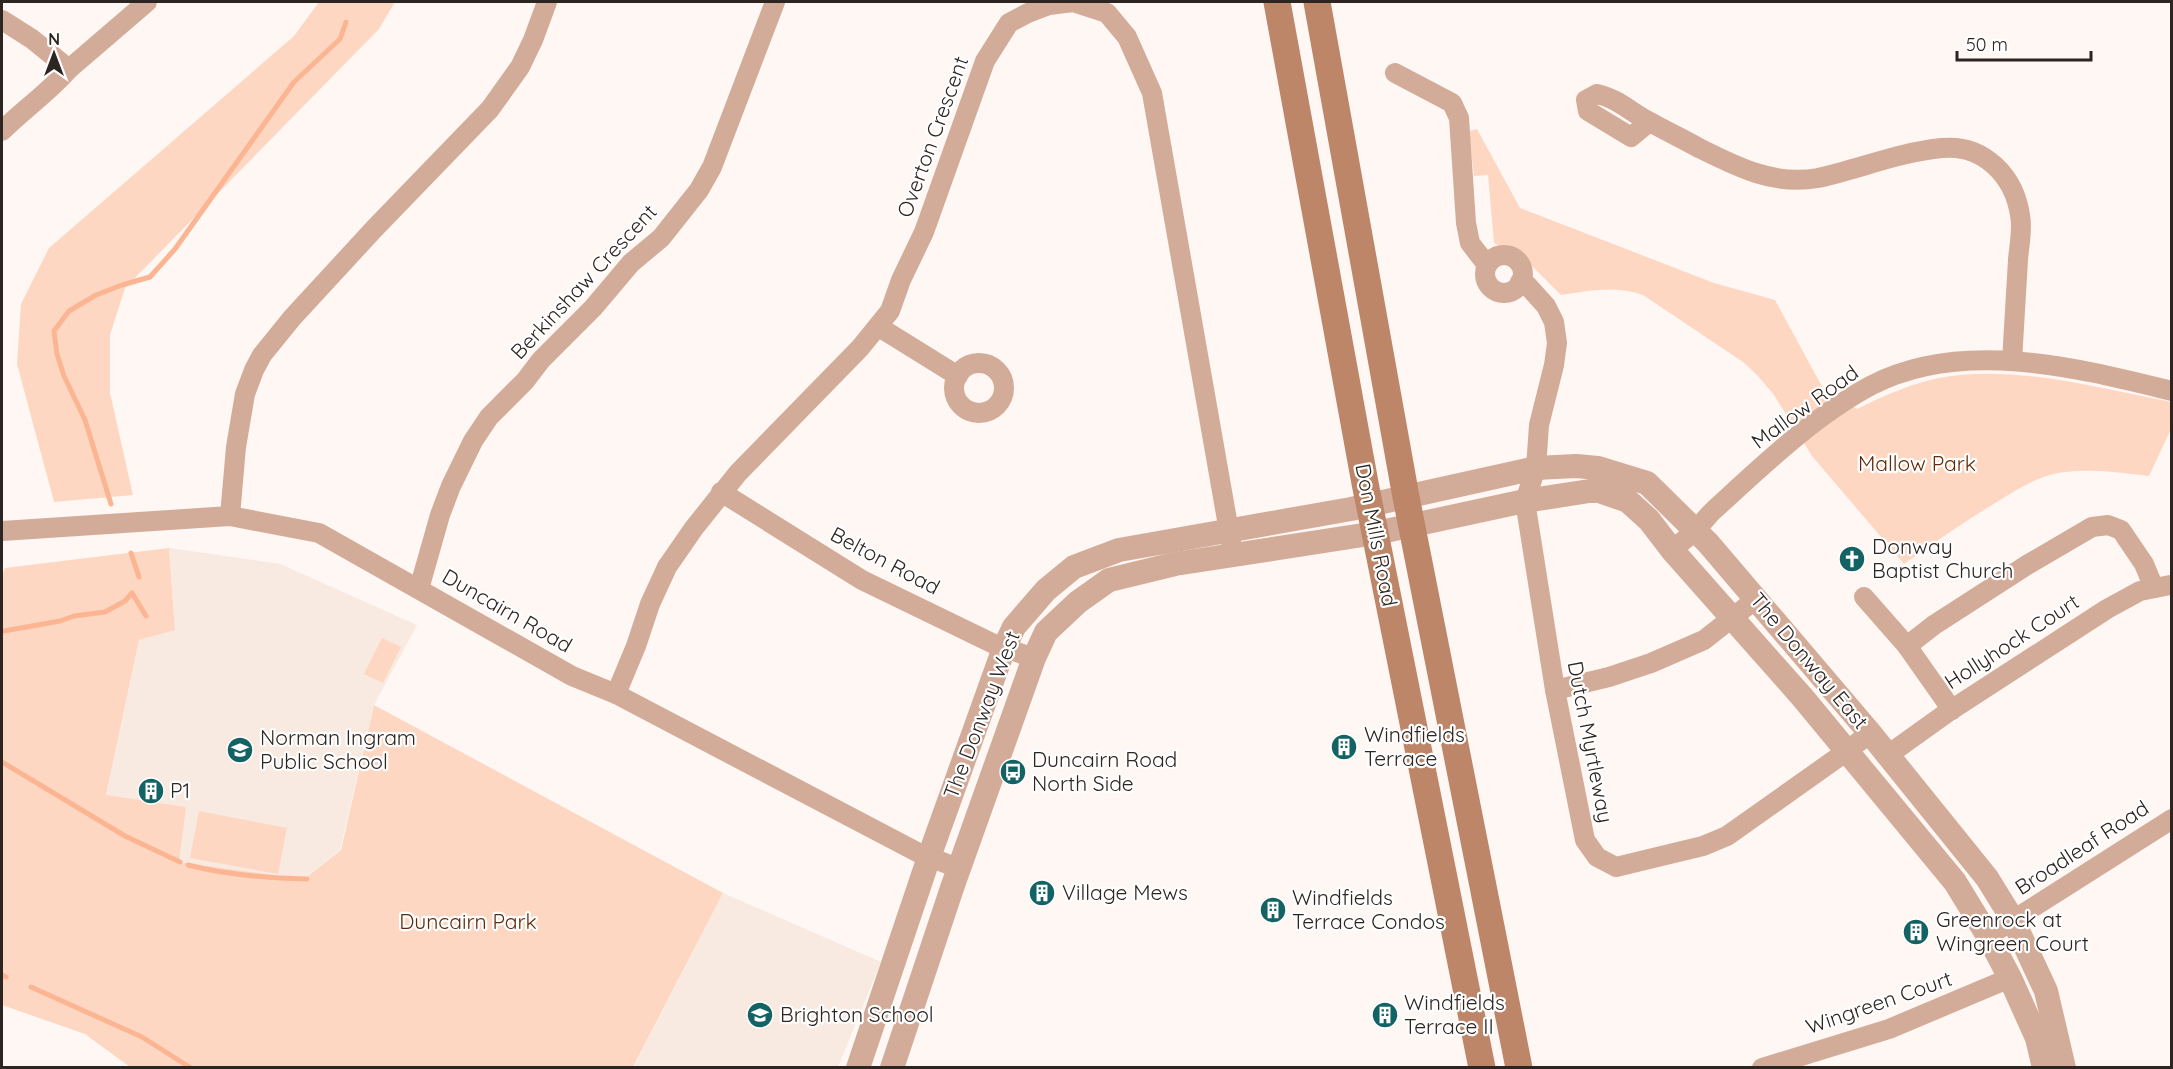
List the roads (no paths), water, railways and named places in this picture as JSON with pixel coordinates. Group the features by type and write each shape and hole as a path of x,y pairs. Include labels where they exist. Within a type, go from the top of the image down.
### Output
{"main road":[{"name":"Don Mills Road","path":"1277,2 1370,505 1482,1068"},
{"name":"Don Mills Road","path":"1317,2 1406,497 1519,1068"}],"street":[{"path":"2,131 25,108 58,82 69,69 147,2"},
{"path":"230,516 236,447 246,394 262,354 374,229 490,109 520,67 547,2"},
{"name":"Berkinshaw Crescent","path":"419,589 434,530 445,499 473,441 489,417 525,381 541,360 592,308 631,263 661,238 699,190 712,167 775,2"},
{"name":"Overton Crescent","path":"616,694 650,604 667,567 721,492 879,327 890,311 901,280 924,232 985,61 1009,23 1049,5 1073,2 1107,13 1127,37 1152,93 1231,543"},
{"path":"2,20 32,39 69,69"},
{"path":"1395,73 1452,103 1459,117 1466,223 1470,243 1487,265"},
{"path":"1648,122 1726,162 1755,174 1782,180 1818,178 1944,147 1969,150 1986,159 2000,169 2005,176 2014,192 2021,216 2012,361"},
{"path":"1500,255 1512,257 1520,264 1522,270 1520,282 1511,291 1495,290 1486,280 1487,265 1500,255"},
{"path":"1520,282 1527,285 1546,306 1554,322 1557,343 1539,425 1536,468 1525,501"},
{"path":"879,327 958,376"},
{"name":"Mallow Road","path":"1672,550 1784,449 1825,417 1874,384 1932,365 1984,360 2012,361 2055,366 2172,391"},
{"name":"The Donway East","path":"1406,497 1536,468 1576,466 1598,468 1647,483 1696,529 1870,733 1987,878 2013,920 2046,990 2064,1068"},
{"name":"The Donway East","path":"1413,526 1525,501 1596,490 1628,501 1649,520 1672,550 1847,752 1955,882 2010,978 2037,1038 2044,1068"},
{"name":"Belton Road","path":"721,492 862,580 1004,648 1034,658"},
{"name":"The Donway West","path":"892,1068 1034,658 1046,632 1078,602 1109,580 1175,564 1231,543 1406,497"},
{"name":"Dutch Myrtleway","path":"1525,501 1555,690 1585,840 1596,857 1616,867 1703,846 1727,836 1847,752 1870,733"},
{"name":"Duncairn Road","path":"2,531 230,516 319,533 572,676 616,694 929,857 960,869"},
{"path":"1907,645 2027,565 2092,526 2108,525 2121,530 2162,587"},
{"name":"The Donway West","path":"858,1068 929,857 1004,648 1014,627 1046,590 1074,567 1119,550 1376,533 1413,526"},
{"name":"Hollyhock Court","path":"1888,755 1952,710 2107,609 2140,591 2162,587"},
{"path":"1864,597 1907,645 1952,710"},
{"path":"1555,690 1608,677 1651,663 1704,640 1756,599"},
{"name":"Broadleaf Road","path":"1988,936 2172,819"},
{"name":"Wingreen Court","path":"1762,1068 1889,1029 2010,978"}],"waterway":[{"path":"111,504 85,420 64,376 57,354 54,331 69,311 96,295 150,277 175,249 294,82 340,39 346,22"},
{"path":"131,553 139,577"},
{"path":"4,631 60,621 74,616 105,612 125,601 132,593 146,616"},
{"path":"2,762 125,836 180,862"},
{"path":"188,865 247,875 307,879"},
{"path":"2,975 6,977"},
{"path":"31,987 142,1037 191,1068"}],"place":[{"name":"Donway Baptist Church","path":"1852,559"},
{"name":"Windfields Terrace","path":"1344,747"},
{"name":"Norman Ingram Public School","path":"240,750"},
{"name":"Duncairn Road North Side","path":"1013,772"},
{"name":"P1","path":"151,791"},
{"name":"Village Mews","path":"1042,893"},
{"name":"Windfields Terrace Condos","path":"1273,910"},
{"name":"Greenrock at Wingreen Court","path":"1916,932"},
{"name":"Brighton School","path":"760,1015"},
{"name":"Windfields Terrace II","path":"1385,1015"}],"park label":[{"name":"Mallow Park","path":"1917,464"},
{"name":"Duncairn Park","path":"468,922"}]}
